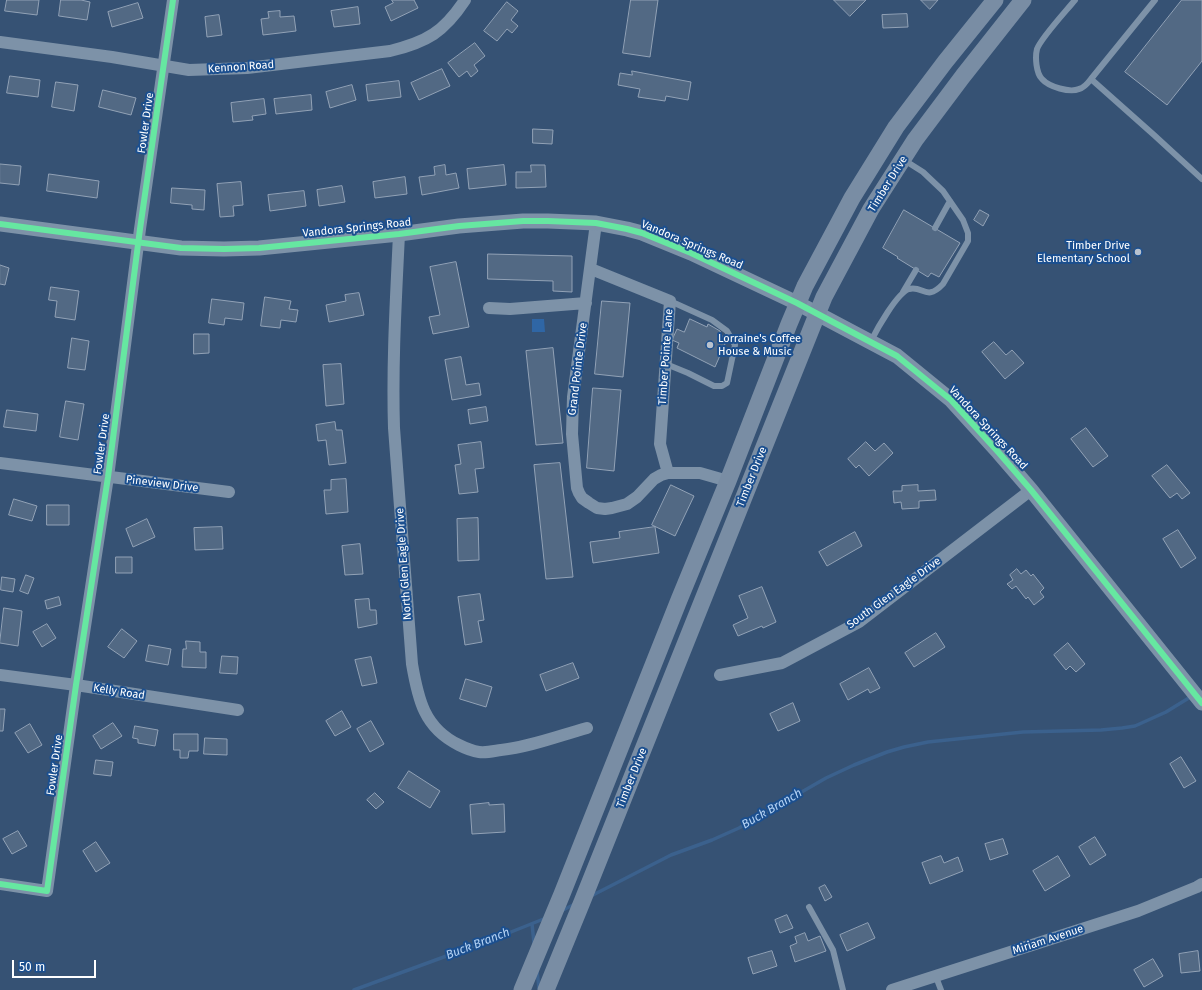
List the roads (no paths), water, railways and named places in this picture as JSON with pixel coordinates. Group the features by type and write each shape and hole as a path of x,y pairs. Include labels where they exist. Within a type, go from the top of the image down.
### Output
{"main road":[{"name":"Timber Drive","path":"522,990 562,894 805,286 852,198 896,128 945,62 995,0"},
{"name":"Timber Drive","path":"546,990 825,296 871,210 915,140 1023,0"}],"street":[{"name":"Fowler Drive","path":"0,884 47,891 108,477 138,243 173,0"},
{"name":"Kennon Road","path":"0,42 112,57 189,70 247,68 390,51 416,44 434,34 446,24 465,0"},
{"name":"Vandora Springs Road","path":"0,224 181,248 224,249 259,248 399,234 459,226 523,221 596,223 642,233 691,253 797,303 897,356 951,400 1031,490 1202,703"},
{"name":"Grand Pointe Drive","path":"596,223 573,397 572,434 579,494 589,504 597,508 612,508 627,504 637,497 654,480 661,475 668,473"},
{"name":"North Glen Eagle Drive","path":"399,234 394,368 394,428 411,658 416,686 424,710 432,725 451,740 465,748 479,752 520,748 587,728"},
{"name":"Timber Pointe Lane","path":"590,269 670,301 660,444 668,473"},
{"path":"489,308 510,309 586,303"},
{"name":"Pineview Drive","path":"0,463 229,492"},
{"path":"668,473 700,473 728,481"},
{"name":"South Glen Eagle Drive","path":"720,675 782,663 859,622 1031,490"},
{"name":"Kelly Road","path":"0,675 238,710"},
{"name":"Miriam Avenue","path":"892,990 1138,911 1202,884"}],"lane":[{"path":"1075,0 1044,38 1038,48 1036,57 1038,71 1042,79 1050,85 1073,91 1081,89 1091,79 1155,0"},
{"path":"1091,79 1154,134 1202,179"},
{"path":"900,297 908,290 915,289 930,292 938,290 968,241 968,233 963,220 943,191 922,172 903,159"},
{"path":"935,228 950,201"},
{"path":"870,342 916,270"},
{"path":"666,364 714,386 722,386 727,382 735,345 727,331 712,320 670,301"},
{"path":"810,907 833,950 844,990"},
{"path":"936,977 942,990"}],"waterway":[{"name":"Buck Branch","path":"591,896 671,855 739,828 826,778 887,752 928,742 1023,732 1101,730 1135,726 1166,712 1192,696"},
{"name":"Buck Branch","path":"561,911 575,904"},
{"name":"Buck Branch","path":"354,990 546,918"},
{"path":"532,924 534,943"},
{"path":"537,971 539,988"}],"place":[{"name":"Timber Drive Elementary School","path":"1138,252"},
{"name":"Lorraine's Coffee House & Music","path":"710,345"}]}
